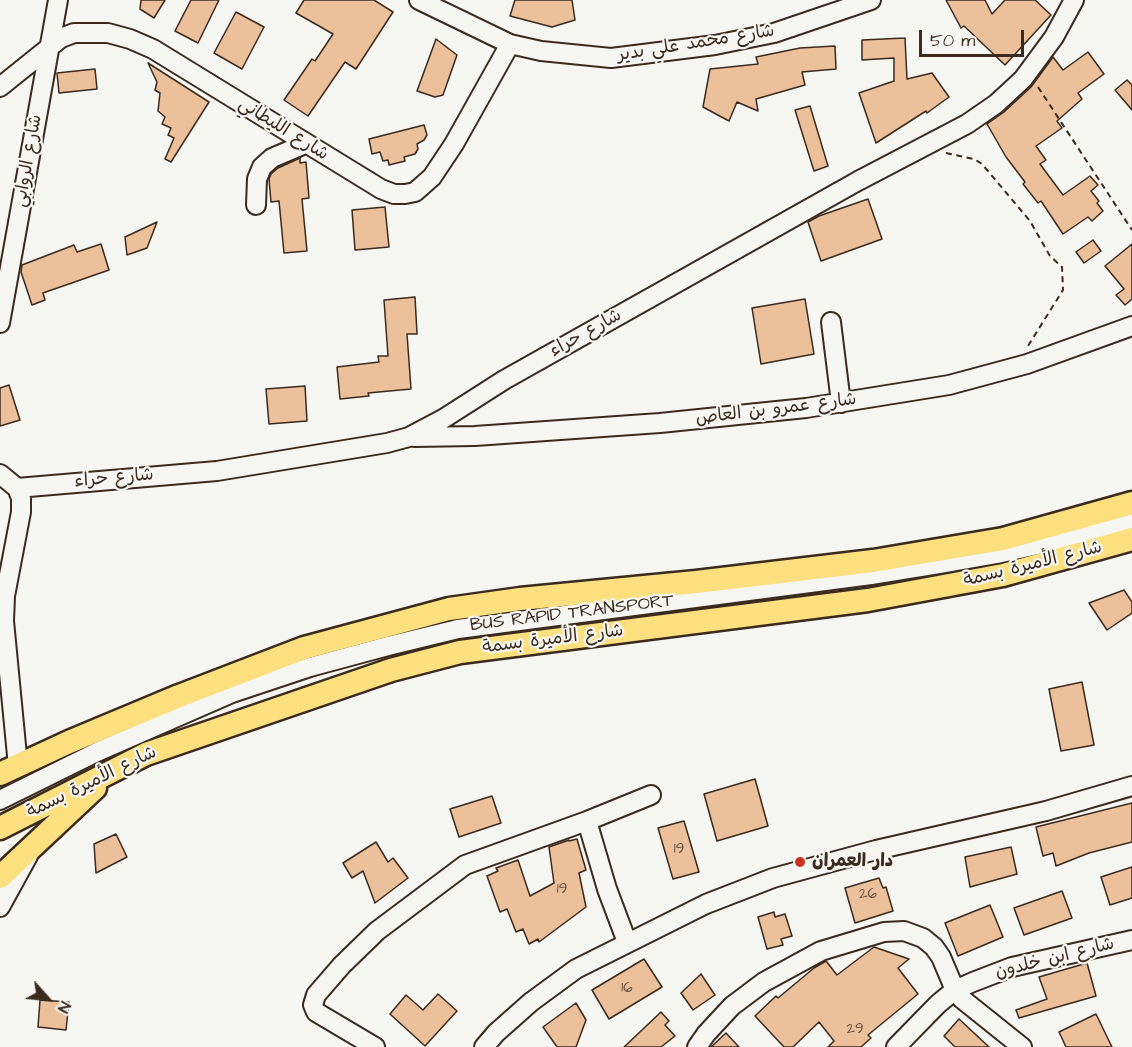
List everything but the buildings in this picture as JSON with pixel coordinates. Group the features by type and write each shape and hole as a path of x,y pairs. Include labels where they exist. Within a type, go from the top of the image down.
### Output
{"main road":[{"name":"شارع الأميرة بسمة","path":"9,770 168,700 304,648 449,609 520,599 696,582 873,561 1003,539 1132,503"},
{"name":"شارع الأميرة بسمة","path":"0,828 157,750 391,670 460,652 868,600 1002,575 1132,539"},
{"path":"0,877 114,770"}],"street":[{"name":"شارع الروابي","path":"0,323 58,0"},
{"name":"شارع محمد علي بدير","path":"419,0 510,44 541,51 611,58 662,53 774,33 871,0"},
{"name":"شارع حراء","path":"17,488 217,471 387,443 409,437 443,419 504,380 967,124 996,104 1028,72 1054,37 1074,0"},
{"name":"شارع الليطاني","path":"0,87 61,38 74,33 108,33 153,49 381,189 394,194 405,194 415,192 432,177 442,163 510,44"},
{"path":"256,205 257,179 262,166 272,158 305,144"},
{"path":"831,322 841,403"},
{"name":"شارع عمرو بن العاص","path":"409,437 476,436 660,423 841,403 949,385 1013,368 1132,326"},
{"path":"0,474 17,488 21,498 21,512 8,578 4,621 9,770"},
{"name":"BUS RAPID TRANSPORT","path":"0,800 97,752 232,693 310,667 388,646 458,629 734,594 928,566 1073,537 1132,519"},
{"path":"484,1047 496,1033 531,1002 576,969 706,904 773,878 876,850 1046,811 1132,786"},
{"path":"375,1047 316,1012 314,1005 316,995 376,931 465,865 651,795"},
{"path":"587,821 607,889 627,942"},
{"path":"0,907 34,845"},
{"path":"697,1047 732,1006 765,982 821,951 884,932 904,931 922,938 934,947 941,957 955,990 962,999 1022,1047"},
{"name":"شارع ابن خلدون","path":"896,1047 955,990 1012,967 1132,940"}],"path":[{"path":"1028,72 1132,230"},
{"path":"926,146 936,152 974,159 982,164 1030,221 1050,256 1062,267 1063,290 1013,368"}],"place":[{"name":"دار العمران","path":"800,862"}]}
